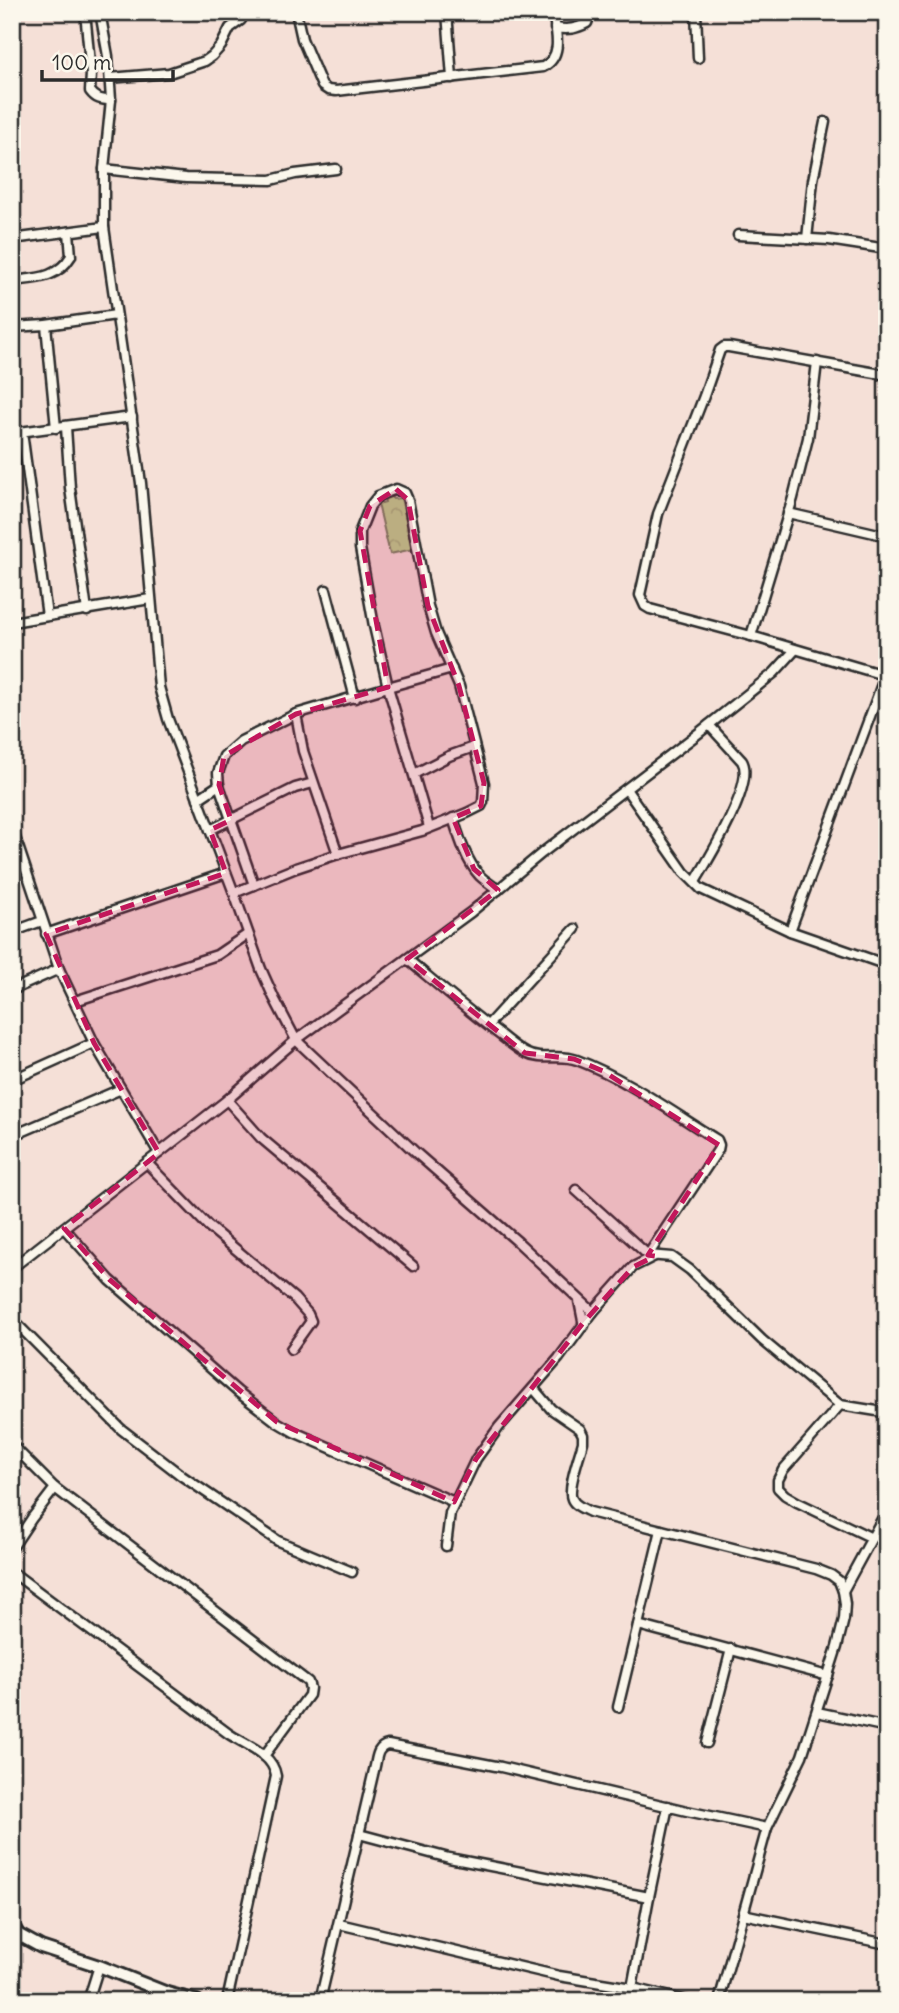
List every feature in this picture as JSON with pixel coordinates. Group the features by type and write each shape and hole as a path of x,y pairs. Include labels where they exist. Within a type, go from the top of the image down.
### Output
{"street":[{"path":"85,12 90,91 101,100 111,100"},
{"path":"100,12 111,100 104,169 103,227 142,483 159,687 168,719 248,933 274,998 296,1040 415,1152 593,1312"},
{"path":"296,12 302,39 322,86 336,91 543,67 552,62 557,52 553,12"},
{"path":"447,12 452,78"},
{"path":"555,28 578,28 587,23 592,12"},
{"path":"696,12 698,58"},
{"path":"110,78 169,73 205,61 212,57 230,29 241,20"},
{"path":"807,239 813,180 825,122"},
{"path":"104,169 186,178 271,180 336,169"},
{"path":"12,239 103,227"},
{"path":"12,281 41,278 59,272 71,257 69,232"},
{"path":"738,235 829,240 887,249"},
{"path":"12,327 116,315"},
{"path":"46,325 56,428"},
{"path":"790,931 886,676 650,609 645,606 640,595 658,514 720,350 729,346 887,375"},
{"path":"751,636 808,439 817,362"},
{"path":"47,616 17,432 132,417"},
{"path":"66,427 87,611"},
{"path":"234,893 296,867 429,827 481,806 483,802 484,783 459,686 436,633 428,606 408,500 405,493 396,489 378,496 369,506 360,531 360,548 388,687 429,827"},
{"path":"788,513 887,536"},
{"path":"326,590 355,698"},
{"path":"12,622 150,599"},
{"path":"12,1268 227,1100 296,1040 498,890 709,725 774,673 795,650"},
{"path":"254,885 219,785 221,761 228,751 296,714 452,668"},
{"path":"296,714 303,751 338,854"},
{"path":"695,882 728,824 745,777 742,761 709,725"},
{"path":"414,774 474,747"},
{"path":"209,830 295,788 313,783"},
{"path":"198,799 219,785"},
{"path":"626,789 684,872 701,889 790,931 887,965"},
{"path":"453,818 474,869 481,878 498,890"},
{"path":"12,828 59,970 94,1043 159,1153"},
{"path":"47,934 226,873"},
{"path":"12,932 42,921"},
{"path":"488,1025 575,929"},
{"path":"75,1001 217,955 248,933"},
{"path":"407,959 525,1053 574,1059 603,1071 717,1140 718,1150 651,1256 633,1267 593,1312 534,1389 499,1427 476,1458 454,1502 447,1524 446,1546"},
{"path":"12,990 59,970"},
{"path":"12,1080 94,1043"},
{"path":"12,1136 121,1090"},
{"path":"227,1100 261,1138 413,1266"},
{"path":"147,1163 208,1226 294,1298 309,1314 311,1321 291,1349"},
{"path":"576,1190 651,1256 672,1256 690,1270 762,1340 839,1405 887,1414"},
{"path":"64,1228 110,1280 238,1392 277,1422 294,1432 454,1502"},
{"path":"579,1301 583,1326"},
{"path":"12,1320 121,1429 182,1476 278,1541 352,1572"},
{"path":"534,1389 551,1409 580,1429 583,1435 570,1490 577,1506 590,1512 816,1569 839,1581 843,1591 844,1619 828,1676 802,1756 767,1828 719,2001"},
{"path":"839,1405 783,1471 778,1480 778,1488 797,1502 873,1538"},
{"path":"12,1445 55,1488 308,1682 309,1695 264,1756"},
{"path":"12,1548 55,1488"},
{"path":"843,1591 887,1510"},
{"path":"618,1707 661,1530"},
{"path":"12,1572 229,1734 264,1756 275,1767 276,1776 227,2001"},
{"path":"638,1625 828,1676"},
{"path":"707,1743 731,1649"},
{"path":"817,1712 887,1727"},
{"path":"320,2001 380,1749 388,1745 500,1767 767,1828"},
{"path":"632,1988 668,1806"},
{"path":"359,1834 449,1858 649,1897"},
{"path":"743,1914 887,1944"},
{"path":"339,1924 559,1976 632,1988 688,2001"},
{"path":"12,1925 16,1936 41,1947 167,1993 197,2001"},
{"path":"88,2001 99,1966"}],"highlighted area":[{"path":"396,489 408,500 428,606 459,686 484,783 481,806 453,818 474,869 498,890 407,959 525,1053 574,1059 603,1071 719,1145 648,1255 655,1256 633,1267 583,1323 476,1459 454,1502 277,1422 110,1280 64,1228 159,1153 94,1043 46,934 226,873 210,830 231,820 219,785 224,756 296,714 388,687 360,531 370,506"}],"green space":[{"path":"389,495 393,499 401,498 413,549 390,554 378,504 385,502 384,497"}]}
